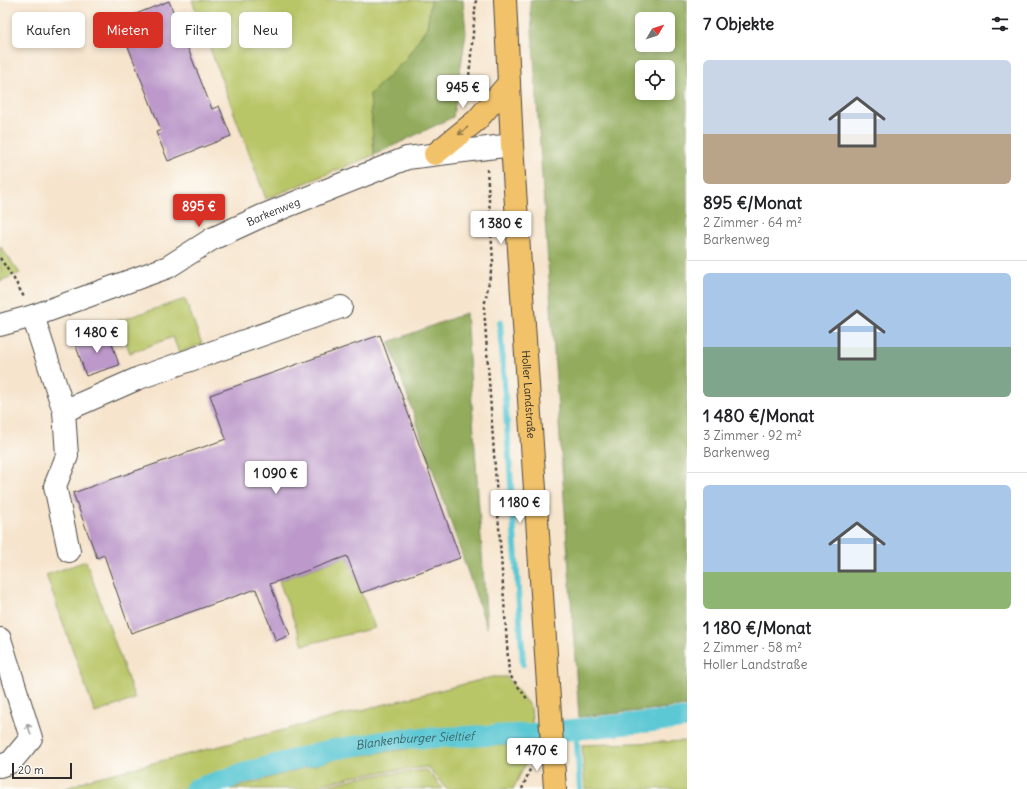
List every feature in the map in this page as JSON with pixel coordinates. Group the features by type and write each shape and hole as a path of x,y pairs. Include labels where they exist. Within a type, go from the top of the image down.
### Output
{"main road":[{"name":"Holler Landstraße","path":"505,0 540,703 553,754 555,789"},
{"path":"435,154 477,120 508,83"}],"street":[{"name":"Barkenweg","path":"0,325 33,316 168,267 212,240 269,213 407,158 512,145"},
{"path":"64,411 140,378 341,307"},
{"path":"33,316 64,411 67,456 54,486 69,550"},
{"path":"0,639 32,738 10,762 0,766"}],"path":[{"path":"476,0 466,110 477,120"},
{"path":"486,148 493,262 484,307 509,674 540,703"},
{"path":"0,258 14,279 33,316"},
{"path":"522,789 533,764"}],"green space":[{"path":"192,0 431,0 427,27 405,60 370,94 374,155 266,199 210,48 231,48 231,12 196,12"},
{"path":"431,0 463,0 466,33 453,117 374,155 370,94 405,60 427,27"},
{"path":"530,0 687,0 687,706 579,717"},
{"path":"0,246 20,273 0,281"},
{"path":"185,299 202,344 179,353 173,337 130,353 118,321"},
{"path":"466,313 487,628 389,342"},
{"path":"347,556 375,628 303,645 279,581"},
{"path":"86,561 135,699 95,713 46,575"},
{"path":"492,677 507,677 531,708 533,731 396,733 288,757 182,789 64,789 90,779"},
{"path":"687,741 687,789 585,789 582,745"},
{"path":"438,745 519,745 526,763 513,789 446,789 428,767 359,775 305,789 230,789 339,758"},
{"path":"427,770 443,789 315,789 360,777"}],"building":[{"path":"169,1 173,12 171,12 171,48 188,48 212,109 219,106 231,136 168,161 156,132 161,130 129,48 163,48 163,12 141,12"},
{"path":"108,332 119,365 86,376 75,343"},
{"path":"380,335 460,558 361,593 347,556 270,584 290,635 276,641 256,589 131,633 104,555 97,558 73,493 226,439 210,395"}],"waterway":[{"path":"500,322 523,664"},
{"name":"Blankenburger Sieltief","path":"195,789 248,772 330,750 398,739 529,734 687,718"},
{"path":"576,730 580,789"}]}
